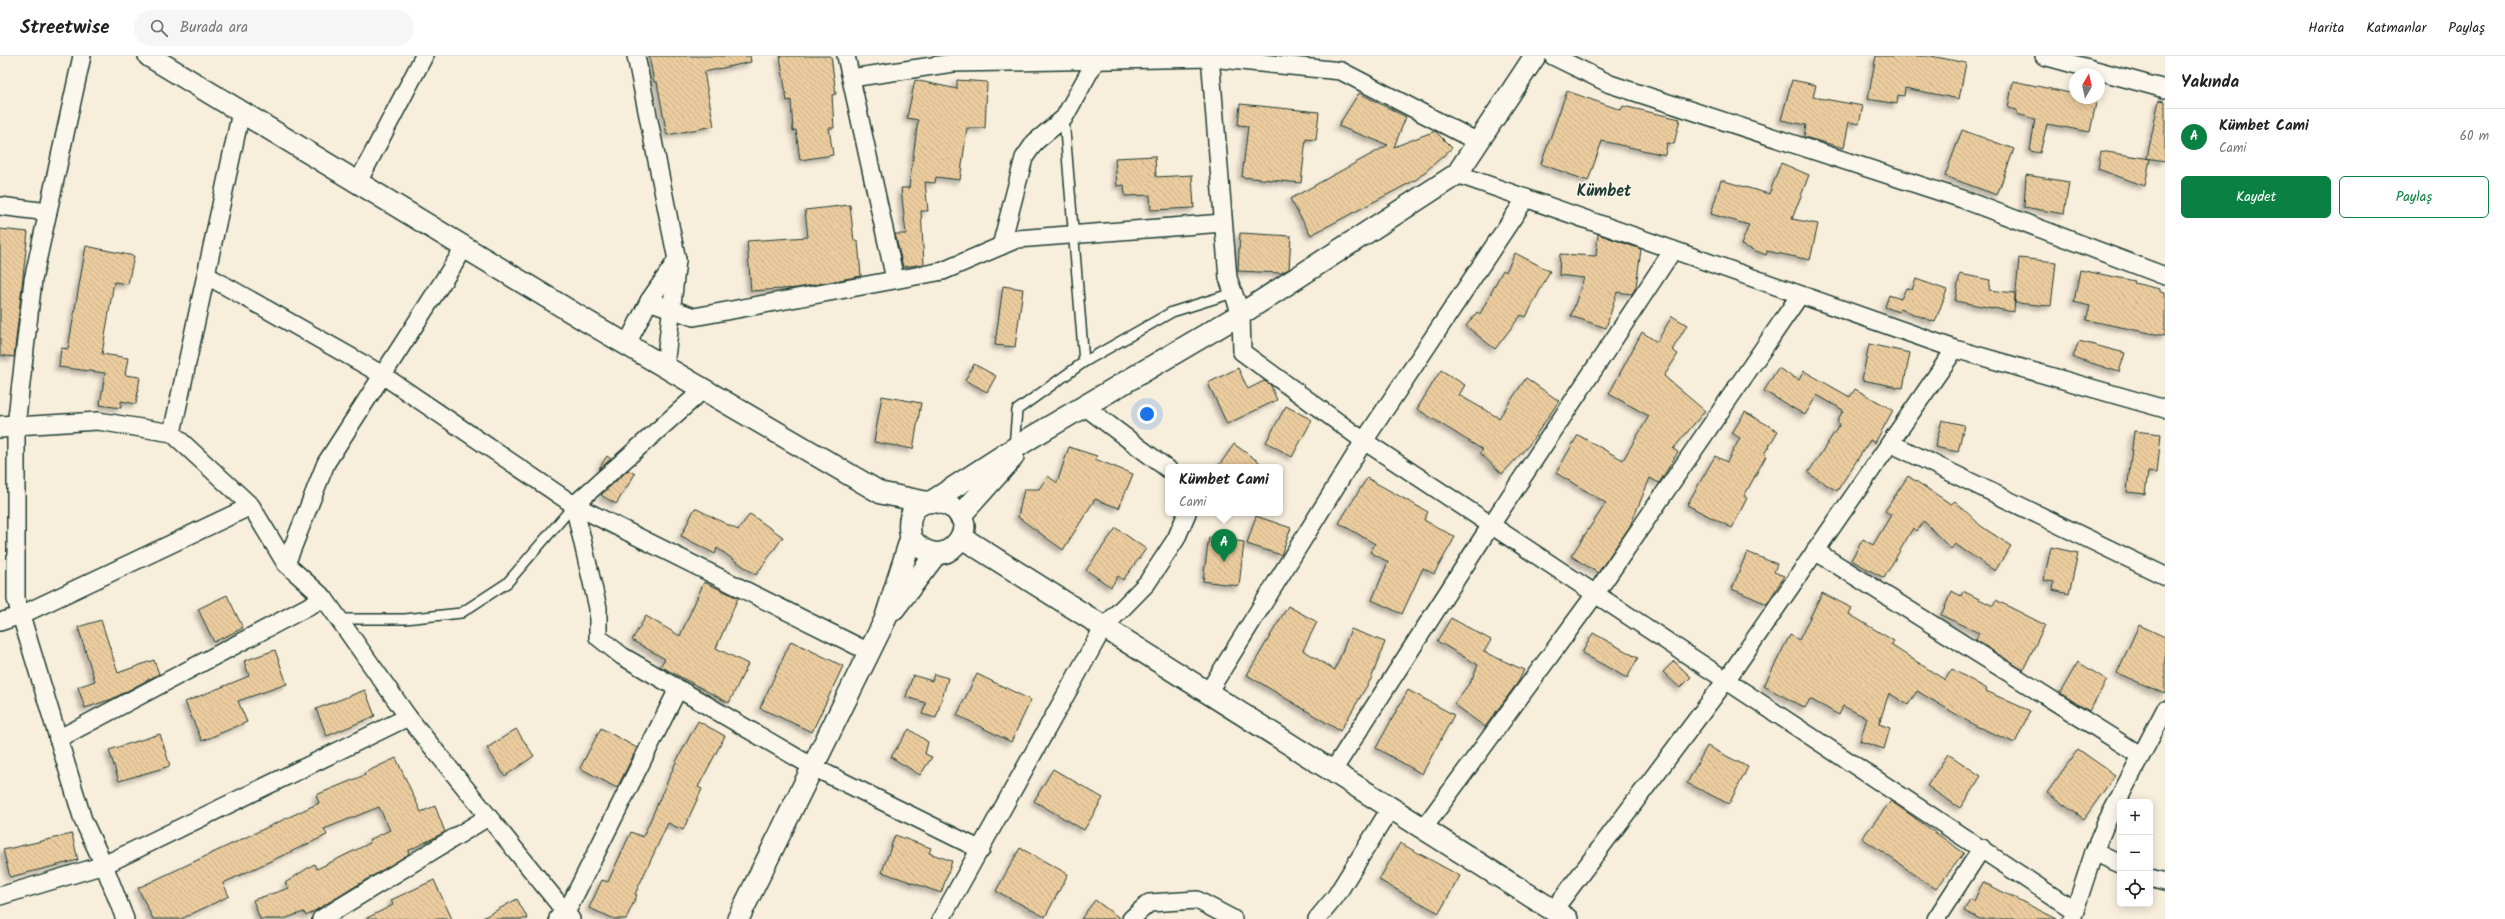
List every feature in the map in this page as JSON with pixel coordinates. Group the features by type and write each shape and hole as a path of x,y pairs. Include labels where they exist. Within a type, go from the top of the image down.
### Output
{"street":[{"path":"82,56 33,280 8,427 16,599 83,820 104,865 125,919"},
{"path":"149,56 665,367 881,493 929,501 945,502 954,507 960,516 963,527 961,537 955,546 941,553 885,620"},
{"path":"358,182 424,56"},
{"path":"636,56 677,260 673,310 665,367"},
{"path":"846,56 895,279"},
{"path":"738,919 885,620 910,532 911,517 916,508 1032,437 1241,314 1458,174 1535,56"},
{"path":"1553,56 1610,84 1962,199 2163,270"},
{"path":"2044,56 2081,61 2165,89"},
{"path":"851,78 953,63 1210,57 1341,71 1478,142"},
{"path":"1210,57 1228,278 1241,314 1242,352 1364,441 1982,848 2074,915 2094,852 2140,755 2165,710"},
{"path":"1001,246 1024,158 1035,142 1064,118 1096,60"},
{"path":"172,433 241,112"},
{"path":"1458,174 1955,349 2165,409"},
{"path":"1207,694 1364,441 1526,198"},
{"path":"0,206 48,212"},
{"path":"649,301 694,316 943,271 1017,239 1223,223"},
{"path":"286,564 326,462 381,374 465,247"},
{"path":"1332,772 1491,525 1673,250"},
{"path":"627,344 649,301 677,260"},
{"path":"206,275 381,374 574,505 869,652"},
{"path":"1423,830 1596,593 1800,295"},
{"path":"961,537 1000,564 1560,915 1727,679 1955,349"},
{"path":"574,505 704,389"},
{"path":"1084,406 1165,467"},
{"path":"8,427 98,422 172,433 251,506 286,564 324,598 408,717 565,917 678,689"},
{"path":"960,516 1032,437"},
{"path":"1890,443 2165,576"},
{"path":"881,493 910,532 917,546 926,552 941,553 1000,564"},
{"path":"574,505 598,608 598,637 622,656 813,767 981,850"},
{"path":"0,622 21,615 251,506"},
{"path":"941,919 981,850 1103,628 1147,583 1176,539 1186,516"},
{"path":"1815,551 2140,755"},
{"path":"58,739 324,598"},
{"path":"0,896 104,865 408,717"},
{"path":"1317,919 1336,896 1390,809"},
{"path":"321,919 488,817"},
{"path":"1936,919 1982,848"},
{"path":"2094,852 2117,863"},
{"path":"2153,879 2165,882"},
{"path":"1131,919 1149,903 1197,900 1233,919"}],"lane":[{"path":"1064,118 1072,234 1084,362"},
{"path":"1013,449 1017,410 1084,362 1172,312 1233,293"},
{"path":"338,619 405,619 461,613 507,583 574,505"}],"building":[{"path":"649,56 750,56 751,62 704,72 714,126 667,135 657,82 654,82"},
{"path":"780,56 831,56 836,94 832,95 834,128 829,128 833,155 800,160 796,130 793,131 791,100 787,101"},
{"path":"1876,56 1931,56 1966,63 1959,99 1905,88 1904,96 1898,95 1897,104 1868,99"},
{"path":"915,80 957,89 957,80 987,82 985,128 967,128 960,180 936,177 935,183 925,182 928,211 921,211 924,264 903,267 895,234 906,234 901,188 909,188 918,120 907,118"},
{"path":"1792,80 1816,85 1813,97 1863,106 1859,124 1849,122 1844,148 1804,137 1806,125 1781,120"},
{"path":"2013,81 2069,93 2069,104 2096,104 2090,132 2047,124 2040,153 2030,151 2035,119 2017,114 2017,110 2008,108"},
{"path":"1567,91 1621,110 1623,106 1680,119 1674,144 1667,143 1665,155 1602,141 1588,181 1541,164"},
{"path":"1359,93 1406,117 1394,147 1435,131 1452,148 1417,179 1311,235 1290,199 1388,145 1338,126"},
{"path":"2159,100 2165,101 2165,161 2147,158"},
{"path":"1240,104 1319,112 1316,140 1306,139 1301,183 1242,177 1248,126 1238,125"},
{"path":"1962,130 2014,149 1997,195 1945,176"},
{"path":"2101,151 2150,159 2145,186 2098,169"},
{"path":"1155,156 1156,177 1192,175 1194,208 1151,210 1150,195 1125,196 1124,185 1117,186 1115,158"},
{"path":"1781,163 1809,175 1792,219 1818,224 1810,260 1767,251 1766,255 1741,245 1749,225 1711,214 1721,180 1769,194"},
{"path":"2026,175 2069,182 2064,214 2024,207"},
{"path":"850,205 854,241 858,241 861,276 797,288 751,291 747,241 808,237 805,210"},
{"path":"0,229 28,232 14,357 0,355"},
{"path":"1240,233 1291,236 1289,269 1281,273 1238,271"},
{"path":"1598,234 1641,249 1636,287 1632,294 1617,292 1606,328 1571,316 1584,278 1559,275 1560,254 1596,256"},
{"path":"86,246 134,256 128,284 114,282 102,354 128,358 125,375 140,377 136,404 121,401 121,408 100,405 105,373 59,367 61,348 68,349"},
{"path":"1515,253 1550,271 1526,317 1521,315 1495,349 1466,326 1477,312 1480,314 1503,270 1506,272"},
{"path":"2019,258 2056,262 2051,306 2015,303"},
{"path":"2080,270 2135,281 2134,283 2160,289 2160,292 2165,293 2165,336 2086,320 2090,306 2074,302"},
{"path":"1960,274 1990,280 1989,290 2015,293 2014,312 1955,301"},
{"path":"1916,279 1947,290 1935,322 1900,309 1899,312 1885,307 1889,295 1901,299 1906,288 1912,290"},
{"path":"1003,286 1023,289 1015,347 995,345"},
{"path":"1672,316 1687,325 1672,350 1678,354 1664,376 1705,411 1673,449 1678,452 1659,483 1650,478 1630,526 1598,573 1571,556 1606,503 1556,473 1578,435 1623,460 1649,416 1609,394 1642,332 1657,342"},
{"path":"2079,341 2125,353 2119,372 2073,357"},
{"path":"1869,344 1910,353 1903,388 1862,380"},
{"path":"974,364 996,376 987,392 965,380"},
{"path":"1238,368 1248,389 1264,381 1270,384 1277,400 1227,424 1208,383"},
{"path":"1778,368 1799,380 1804,371 1850,397 1855,389 1893,410 1875,443 1870,440 1837,491 1808,473 1840,424 1837,422 1843,410 1817,395 1805,415 1764,391"},
{"path":"1441,370 1465,385 1459,395 1499,418 1526,378 1559,401 1529,445 1502,474 1480,453 1483,450 1417,409"},
{"path":"882,396 921,403 913,449 874,442"},
{"path":"1286,406 1312,420 1292,457 1266,442"},
{"path":"1745,412 1778,431 1764,454 1766,456 1744,496 1747,498 1732,528 1687,505 1715,456 1727,462 1740,438 1732,433"},
{"path":"1942,420 1964,425 1958,452 1935,447"},
{"path":"2134,431 2161,434 2157,473 2148,472 2145,494 2127,492"},
{"path":"1234,444 1262,464 1220,464"},
{"path":"1069,447 1097,456 1095,459 1133,474 1119,508 1095,499 1063,550 1018,517 1024,489 1039,489 1048,476 1057,483"},
{"path":"607,456 611,459 598,470"},
{"path":"628,470 635,474 616,504 601,495"},
{"path":"1908,476 1951,504 1955,501 1981,526 2011,546 1995,571 1955,544 1951,549 1924,521 1917,531 1913,528 1884,578 1851,560 1863,539 1873,545 1891,515 1885,511"},
{"path":"1367,478 1428,512 1424,520 1455,537 1434,574 1423,568 1402,614 1372,600 1388,562 1370,552 1375,544 1339,523"},
{"path":"695,508 738,530 750,514 783,537 756,575 717,548 715,554 681,536"},
{"path":"1256,516 1291,528 1281,555 1247,544"},
{"path":"1116,528 1146,549 1123,580 1118,576 1111,587 1086,570"},
{"path":"1209,537 1244,542 1239,586 1203,581"},
{"path":"2051,547 2078,553 2069,594 2053,590 2054,582 2044,580"},
{"path":"1747,552 1777,564 1774,572 1784,576 1767,604 1732,589"},
{"path":"704,582 738,598 716,648 748,664 729,703 660,666 665,659 632,640 646,616 680,636"},
{"path":"1952,591 1961,596 1963,591 1993,606 1996,600 2045,625 2023,670 1976,640 1979,633 1941,615"},
{"path":"1822,593 1852,608 1849,614 1894,641 1891,645 1945,680 1952,669 1987,689 1986,691 2030,711 2015,743 1976,726 1917,691 1908,705 1889,693 1879,724 1890,728 1884,749 1860,741 1867,718 1843,706 1839,715 1810,699 1805,708 1764,686 1790,635 1799,640"},
{"path":"227,595 243,628 214,642 198,609"},
{"path":"1288,606 1317,622 1303,650 1335,670 1351,629 1385,642 1371,679 1340,731 1247,675"},
{"path":"1451,618 1491,640 1484,652 1524,670 1518,682 1485,727 1454,704 1471,681 1478,665 1437,641"},
{"path":"101,620 118,673 154,660 159,674 112,699 85,708 78,687 95,681 78,627"},
{"path":"2139,625 2165,637 2165,694 2117,673"},
{"path":"1593,633 1638,658 1627,678 1582,653"},
{"path":"791,641 843,666 812,732 760,708"},
{"path":"275,650 287,684 238,701 247,722 202,741 185,702 249,676 244,661"},
{"path":"1674,661 1691,677 1680,688 1663,672"},
{"path":"2078,662 2107,680 2089,711 2060,693"},
{"path":"934,674 948,678 936,718 922,714 926,703 906,697 913,675 932,681"},
{"path":"977,674 1031,700 1011,742 957,715"},
{"path":"365,690 375,716 327,736 316,709"},
{"path":"1408,690 1454,715 1422,774 1376,748"},
{"path":"698,721 725,736 698,787 702,789 683,830 668,823 635,894 637,895 626,919 615,919 589,908 602,880 608,882 631,832 643,837 676,762"},
{"path":"601,728 637,748 617,788 580,768"},
{"path":"516,729 534,756 505,776 487,748"},
{"path":"909,729 928,742 925,754 932,757 920,775 891,757"},
{"path":"160,734 170,766 119,781 109,750"},
{"path":"1707,746 1748,767 1729,804 1687,783"},
{"path":"2078,749 2115,775 2084,819 2047,793"},
{"path":"1948,754 1981,776 1960,808 1927,786"},
{"path":"396,758 421,812 435,806 445,832 408,851 409,854 306,916 304,912 283,919 260,919 253,900 289,888 285,883 314,864 317,869 370,843 369,840 390,830 379,807 324,829 327,835 223,883 229,896 181,919 153,919 138,888 319,803 316,795 365,775 364,773"},
{"path":"1053,769 1103,798 1084,830 1034,801"},
{"path":"1891,801 1964,853 1936,889 1862,838"},
{"path":"72,834 78,860 10,877 3,850"},
{"path":"895,835 931,848 929,853 952,861 941,893 882,872"},
{"path":"1400,843 1460,876 1439,913 1379,880"},
{"path":"1020,848 1068,874 1045,917 996,891"},
{"path":"434,880 452,919 365,919 393,905 391,900"},
{"path":"1983,882 2057,919 1980,919 1964,911 1970,899 1974,901"},
{"path":"517,899 528,919 481,919"},
{"path":"1095,900 1121,919 1081,919"}],"place":[{"name":"Kümbet Cami","path":"1224,562"}],"district":[{"name":"Kümbet","path":"1604,191"}]}
